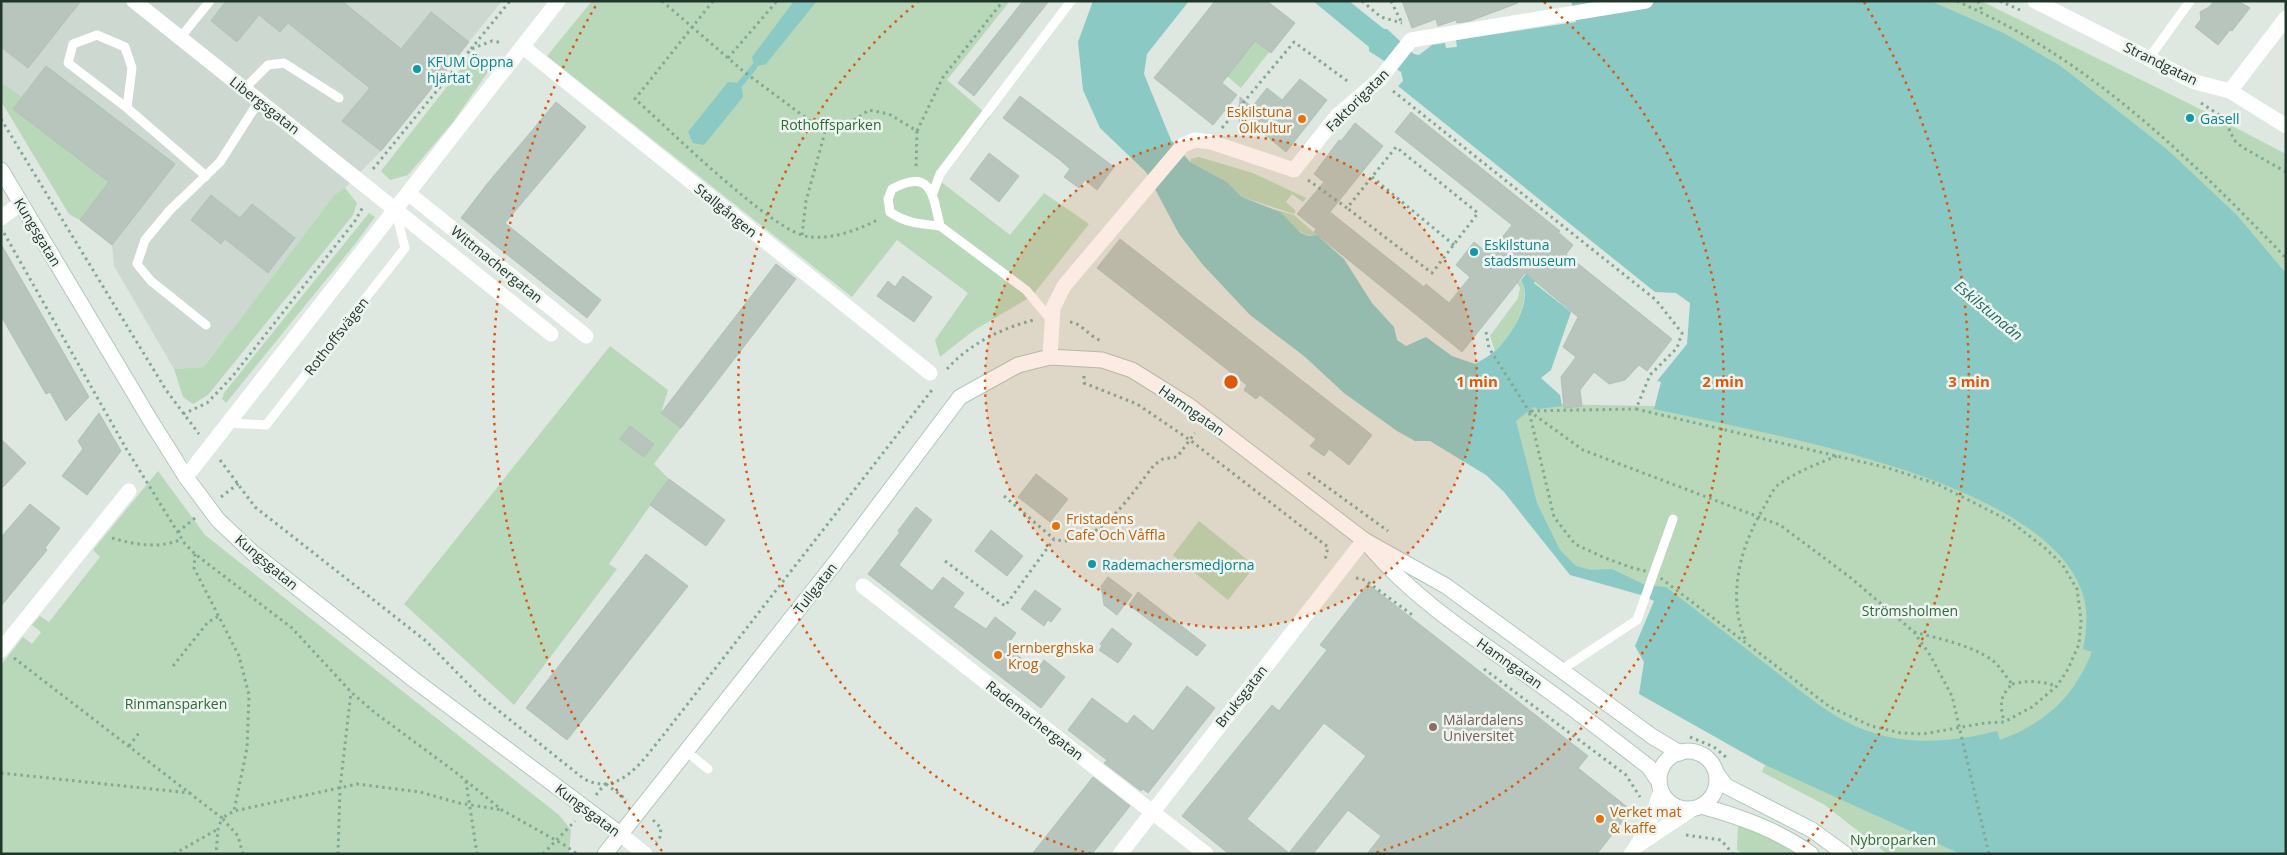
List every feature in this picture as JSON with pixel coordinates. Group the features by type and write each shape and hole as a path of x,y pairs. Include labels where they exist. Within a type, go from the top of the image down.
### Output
{"street":[{"name":"Libergsgatan","path":"134,1 396,210"},
{"path":"186,477 558,1"},
{"path":"1411,40 1646,1"},
{"name":"Strandgatan","path":"2035,1 2195,82 2230,91 2286,126"},
{"path":"2230,91 2286,18"},
{"name":"Faktorigatan","path":"1294,170 1337,116 1379,80 1411,40"},
{"name":"Stallgången","path":"522,47 936,378"},
{"path":"1050,356 1053,308 1064,286 1181,148 1195,140 1210,142 1294,170"},
{"name":"Kungsgatan","path":"1,170 152,423 186,477 218,520 253,553 444,703 645,854"},
{"name":"Wittmachergatan","path":"408,193 586,336"},
{"path":"1,218 21,203"},
{"name":"Wittmachergatan","path":"396,210 552,334"},
{"name":"Hamngatan","path":"1050,356 1102,360 1132,370 1188,405 1364,540 1446,586 1653,737 1680,753"},
{"name":"Tullgatan","path":"605,854 835,563 960,397 1018,365 1050,356"},
{"path":"2,649 129,491"},
{"name":"Hamngatan","path":"1364,540 1390,570 1433,609 1547,689 1649,767 1660,786"},
{"name":"Bruksgatan","path":"1120,854 1364,540"},
{"name":"Rademachergatan","path":"863,586 1206,854"},
{"path":"1547,689 1561,670"},
{"path":"1634,850 1653,813 1664,764 1680,753 1698,753 1707,758 1716,774 1726,786 1812,830 1845,854"},
{"path":"1634,850 1668,825 1697,808 1714,793 1717,784 1716,774"},
{"path":"1660,786 1674,805 1731,815 1789,838 1811,854"}],"lane":[{"path":"180,38 210,1"},
{"path":"933,193 940,174 1071,1"},
{"path":"2149,58 2190,1"},
{"path":"127,108 132,68 125,47 97,35 73,44 68,63 127,108 206,176"},
{"path":"244,89 268,65 284,63 339,98"},
{"path":"206,325 150,281 137,264 145,240 170,210 220,162 259,101"},
{"path":"940,226 933,193 925,183 916,180 905,182 892,189 888,199 890,212 900,219 916,224 940,226 1026,290 1052,321"},
{"name":"Rothoffsvägen","path":"228,424 266,425 405,248 396,210"},
{"path":"1561,670 1637,620 1673,520"},
{"path":"686,751 708,769"}],"path":[{"path":"183,414 208,403 232,377 355,221 364,206 364,184 380,159 510,1"},
{"path":"662,1 743,71 825,132"},
{"path":"713,1 635,99 747,199 790,231 808,238 831,237 867,226 890,212"},
{"path":"728,58 777,1"},
{"path":"916,180 917,131 943,77 1003,1"},
{"path":"1362,1 1381,17 1402,23"},
{"path":"1392,1 1411,40"},
{"path":"1957,1 1983,13 2051,51 2123,104 2210,179 2286,258"},
{"path":"1978,1 1983,13"},
{"path":"471,49 492,41 522,47"},
{"path":"1210,142 1294,42 1364,93"},
{"path":"1379,80 1656,300 1682,333 1677,348 1650,376 1636,409"},
{"path":"825,132 848,124 869,110 889,114 917,131"},
{"path":"1,119 166,390 255,507 426,640 470,686 584,779 600,784 627,777 665,733 912,418 936,378 953,362 994,334 1015,325 1034,320 1079,324 1090,336 1084,383 1137,404 1190,440 1328,546 1324,563 1347,577 1365,580 1418,619"},
{"path":"802,236 806,201 825,132"},
{"path":"1294,170 1432,273 1478,214 1396,147 1347,208"},
{"path":"1372,177 1454,245"},
{"path":"1486,332 1489,348 1529,411 1554,517 1575,544 1615,562 1654,573 1745,640 1830,707 1871,726 1901,733 1923,734 1985,723 2004,722 2032,707 2057,686 2068,670 2079,644 2082,620 2076,590 2062,564 2010,521 1937,484 1888,468 1636,409 1529,411"},
{"path":"1529,411 1583,450 1780,525 1817,551 1914,632 1930,655 1952,696 1989,854"},
{"path":"1004,496 1054,539 1062,541 1082,539 1109,522 1154,465 1163,459 1177,457 1190,440"},
{"path":"1745,640 1739,625 1736,594 1738,566 1758,517 1776,486 1814,465 1838,456"},
{"path":"98,530 109,538 139,545 166,545 182,539"},
{"path":"945,561 1005,606 1054,539"},
{"path":"195,554 194,568 241,661 249,695 247,748 234,812"},
{"path":"173,666 208,622 219,616"},
{"path":"1914,632 1941,639 1976,652 1993,661 2012,684"},
{"path":"2,649 222,818 238,836 243,854"},
{"path":"1482,667 1626,775 1647,808 1653,813"},
{"path":"2004,722 2000,706 2004,693 2012,684 2039,680 2057,686"},
{"path":"338,854 340,788 351,692"},
{"path":"129,746 139,733"},
{"path":"1,773 190,793"},
{"path":"466,780 476,854"},
{"path":"216,854 218,829 222,818 234,812 357,784 420,792 470,806 502,810"},
{"path":"1668,825 1672,834 1721,840 1733,854"},
{"path":"174,854 218,829"},
{"path":"543,854 557,841 577,854"}],"shaded area":[{"path":"1,1 502,1 381,151 345,188 335,194 204,367 174,369 114,266 112,245 80,220 109,182 13,109 22,97 1,82"}],"green space":[{"name":"Rothoffsparken","path":"592,1 1010,1 947,80 990,117 940,181 1010,235 1044,193 1089,224 1032,296 973,331 940,357 935,340 968,293 897,240 852,297 547,56"},
{"path":"1931,1 1981,1 2188,103 2286,154 2286,273 2237,215 2168,150 2061,66 2004,33"},
{"path":"1255,41 1269,52 1241,88 1227,76"},
{"path":"474,52 492,66 453,122 408,175 390,180 381,171"},
{"path":"1,82 22,97 13,109 109,182 80,220 69,214 1,101"},
{"path":"1199,157 1253,173 1306,198 1303,202 1292,194 1286,202 1296,211 1294,214 1242,197 1227,182 1190,162 1191,159"},
{"path":"345,188 357,203 353,215 208,395 193,404 183,397 174,369 204,367 335,194"},
{"path":"1273,209 1294,215 1317,235 1304,234"},
{"path":"369,213 375,217 355,244 226,403 222,399 224,393"},
{"path":"1521,280 1524,288 1522,308 1513,328 1495,351 1490,336 1518,298 1520,288 1517,283"},
{"path":"610,346 668,390 661,413 681,428 654,464 669,479 609,564 617,569 514,705 404,604"},
{"name":"Strömsholmen","path":"1546,404 1654,406 1894,459 2002,504 2067,553 2093,594 2099,653 2074,699 2041,725 2002,742 1920,749 1824,718 1662,594 1570,569 1538,525 1517,455 1515,412"},
{"name":"Rinmansparken","path":"158,471 205,535 559,815 571,830 569,854 1,854 1,665 23,637 32,644 41,632 32,625 40,616 49,622 100,557 93,550"},
{"path":"1199,521 1255,566 1228,600 1173,555"},
{"name":"Nybroparken","path":"1765,765 1960,854 1887,854 1825,805 1762,772"},
{"path":"1738,825 1793,848 1799,854 1743,854 1737,850"}],"water":[{"path":"794,1 817,1 766,64 754,67 752,57"},
{"name":"Eskilstunaån","path":"1093,1 1189,1 1147,54 1144,74 1171,140 1190,162 1227,182 1242,197 1280,212 1301,233 1309,236 1317,235 1344,259 1372,303 1394,327 1397,340 1406,346 1426,337 1452,356 1475,364 1498,348 1516,323 1525,296 1521,280 1530,269 1540,274 1534,283 1571,312 1551,370 1541,378 1560,395 1562,406 1538,409 1534,407 1516,421 1537,503 1560,550 1576,566 1591,570 1612,569 1645,585 1666,587 1825,709 1863,729 1901,739 1920,741 1958,739 1997,731 2000,740 2032,725 2045,716 2067,695 2076,683 2092,652 2083,649 2086,626 2084,596 2055,550 2011,517 1955,489 1892,466 1825,447 1654,409 1661,382 1657,381 1687,344 1690,303 1676,293 1655,292 1398,86 1403,81 1401,72 1369,51 1369,47 1313,1 1349,1 1384,29 1387,29 1414,54 1419,55 1432,45 1445,43 1446,48 1457,47 1456,40 1576,22 1571,1 1931,1 2004,33 2061,66 2168,150 2237,215 2286,273 2286,854 1960,854 1765,765 1639,694 1644,662 1635,646 1654,601 1641,595 1570,575 1504,492 1486,475 1430,441 1415,441 1397,431 1344,393 1304,356 1250,315 1203,265 1179,234 1146,172 1100,128 1083,90 1078,42"},
{"path":"728,82 741,83 743,97 704,145 693,143 688,132"}],"building":[{"path":"1,1 81,1 28,68 1,47"},
{"path":"226,1 342,1 401,49 431,12 469,42 381,151 342,121 370,88 288,23 280,32 259,15 237,42 211,21"},
{"path":"1023,1 1049,1 974,96 958,83"},
{"path":"1215,1 1267,1 1295,23 1271,53 1255,41 1222,83 1237,95 1213,125 1154,78"},
{"path":"1402,1 1517,1 1518,3 1470,21 1457,23 1456,20 1438,26 1436,19 1412,28"},
{"path":"2214,1 2238,1 2250,8 2218,45 2195,27 2201,19 2200,12 2209,7"},
{"path":"46,66 175,164 112,245 80,220 109,182 13,109"},
{"path":"1300,79 1327,100 1286,152 1257,128 1252,134 1239,129 1240,97 1252,107 1267,88 1282,100"},
{"path":"1020,96 1114,167 1097,190 1085,180 1079,188 1064,177 1070,169 1003,118"},
{"path":"556,102 586,127 505,223 601,300 587,318 461,218"},
{"name":"Eskilstuna stadsmuseum","path":"1411,112 1560,231 1558,232 1573,245 1566,254 1672,339 1647,371 1639,365 1625,380 1609,384 1594,372 1580,390 1582,406 1564,408 1561,377 1576,357 1563,347 1578,317 1525,273 1462,352 1314,232 1316,229 1297,214 1324,182 1314,174 1339,140 1341,141 1355,123 1383,146 1330,212 1424,287 1426,284 1449,303 1470,277 1456,265 1474,242 1489,254 1512,225 1395,132"},
{"path":"989,153 1019,176 999,202 970,179"},
{"path":"211,195 240,218 252,204 295,238 268,273 225,239 221,244 191,220"},
{"path":"1120,239 1372,435 1349,465 1329,449 1324,456 1310,446 1316,439 1260,395 1256,399 1244,390 1247,385 1097,268"},
{"path":"1,244 89,397 66,421 50,392 46,394 1,316"},
{"path":"776,264 796,279 681,428 661,413"},
{"path":"903,276 932,297 914,322 877,296 888,281 895,287"},
{"path":"99,413 121,451 87,495 62,476 83,449 78,441"},
{"path":"630,426 654,444 644,457 620,439"},
{"path":"1,439 26,463 1,489"},
{"path":"1036,474 1068,499 1050,522 1018,497"},
{"path":"669,479 725,520 706,546 650,505"},
{"path":"30,504 60,528 45,548 47,550 1,606 1,537"},
{"path":"916,507 932,520 899,565 932,591 943,577 964,593 953,607 986,629 995,617 1016,633 1006,647 1037,670 1044,660 1065,677 1041,708 868,574 900,532 898,531"},
{"path":"991,530 1023,556 1007,576 975,551"},
{"path":"646,554 688,586 567,740 526,708"},
{"path":"1108,577 1132,595 1117,615 1104,605 1101,586"},
{"name":"Mälardalens Universitet","path":"1368,584 1588,756 1578,768 1631,810 1597,854 1367,854 1381,836 1348,810 1313,854 1229,854 1182,816 1272,705 1279,711 1327,650 1320,645","holes":["1324,723 1366,756 1289,853 1247,819"]},
{"path":"1035,590 1061,609 1051,622 1048,620 1044,626 1021,609"},
{"path":"1138,592 1206,645 1197,656 1129,605"},
{"path":"1112,628 1132,644 1118,663 1099,650 1102,646 1100,644"},
{"path":"1187,686 1215,708 1148,793 1143,789 1141,791 1104,763 1107,760 1068,730 1092,698 1127,724 1134,715 1153,731"},
{"path":"1093,777 1130,806 1092,854 1032,854"}],"waterway":[{"path":"741,83 754,67"}],"place":[{"name":"KFUM Öppna hjärtat","path":"417,69"},
{"name":"Gasell","path":"2190,118"},
{"name":"Eskilstuna Ölkultur","path":"1302,119"},
{"name":"Eskilstuna stadsmuseum","path":"1474,252"},
{"name":"Fristadens Cafe Och Våffla","path":"1056,526"},
{"name":"Rademachersmedjorna","path":"1092,564"},
{"name":"Jernberghska Krog","path":"998,655"},
{"name":"Mälardalens Universitet","path":"1433,727"},
{"name":"Verket mat & kaffe","path":"1600,819"}]}
